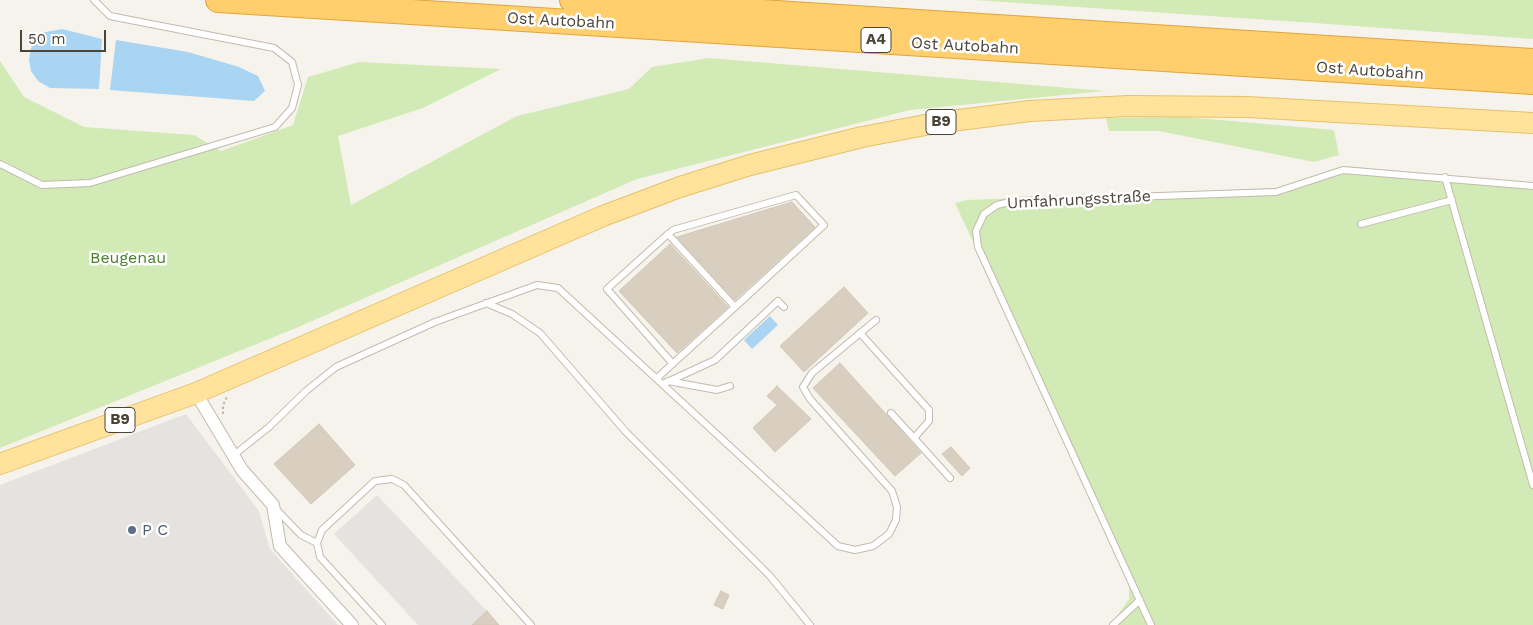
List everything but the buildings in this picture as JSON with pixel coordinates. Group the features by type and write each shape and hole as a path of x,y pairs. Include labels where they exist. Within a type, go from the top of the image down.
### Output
{"highway":[{"name":"Ost Autobahn","path":"218,0 1533,82"},
{"name":"Ost Autobahn","path":"572,0 1533,61"}],"main road":[{"name":"B9","path":"0,464 196,393 603,216 680,187 750,165 862,137 936,122 1030,111 1128,106 1257,108 1533,123"}],"street":[{"path":"196,393 242,470 273,505 280,546 352,625"}],"lane":[{"path":"0,164 42,184 90,183 275,127 292,108 298,85 292,62 274,48 110,16 94,0"},
{"name":"Umfahrungsstraße","path":"1151,625 978,247 976,231 984,214 997,205 1014,201 1276,192 1343,170 1445,177 1533,186"},
{"path":"1445,177 1533,485"},
{"path":"657,378 673,364 824,225 796,195 682,227 668,234 607,289 673,364"},
{"path":"1361,224 1452,200"},
{"path":"668,234 735,307"},
{"path":"234,455 269,427 306,391 336,367 435,322 537,285 558,288 657,378 666,382 717,390 730,386"},
{"path":"666,382 715,360 778,301 784,307"},
{"path":"486,303 512,314 540,333 626,432 770,576 810,625"},
{"path":"666,382 838,546 855,550 873,546 889,534 896,520 897,508 892,491 810,399 803,386 812,373 876,320"},
{"path":"860,333 929,410 929,421 914,438"},
{"path":"891,413 950,478"},
{"path":"382,625 320,557 317,543 322,530 375,481 392,479 404,484 531,625"},
{"path":"273,505 301,535 317,543"},
{"path":"1113,625 1140,600"}],"path":[{"path":"219,430 227,426 222,412 223,405 230,393"}],"green space":[{"path":"974,0 1533,0 1533,39 1314,23"},
{"name":"Beugenau","path":"709,58 1105,91 910,110 637,179 296,328 0,448 0,61 24,97 84,127 194,135 221,151 293,125 308,77 359,62 501,69 423,108 338,136 351,205 517,116 629,89 652,67"},
{"path":"1186,117 1334,130 1339,155 1314,162 1159,131 1109,131 1106,118"},
{"path":"1345,166 1533,184 1533,625 1111,625 1129,599 1129,579 955,203 967,200 1276,188"}],"shaded area":[{"name":"P C","path":"186,414 259,511 270,549 338,625 0,625 0,485"},
{"path":"377,495 487,611 472,625 418,625 334,534"}],"water":[{"path":"62,29 102,39 99,89 50,88 38,81 31,71 29,60 31,48 41,33"},
{"path":"116,40 188,52 239,67 258,76 265,91 254,101 110,90"},
{"path":"770,316 778,325 752,349 744,340"}],"place":[{"name":"P C","path":"132,530"}]}
